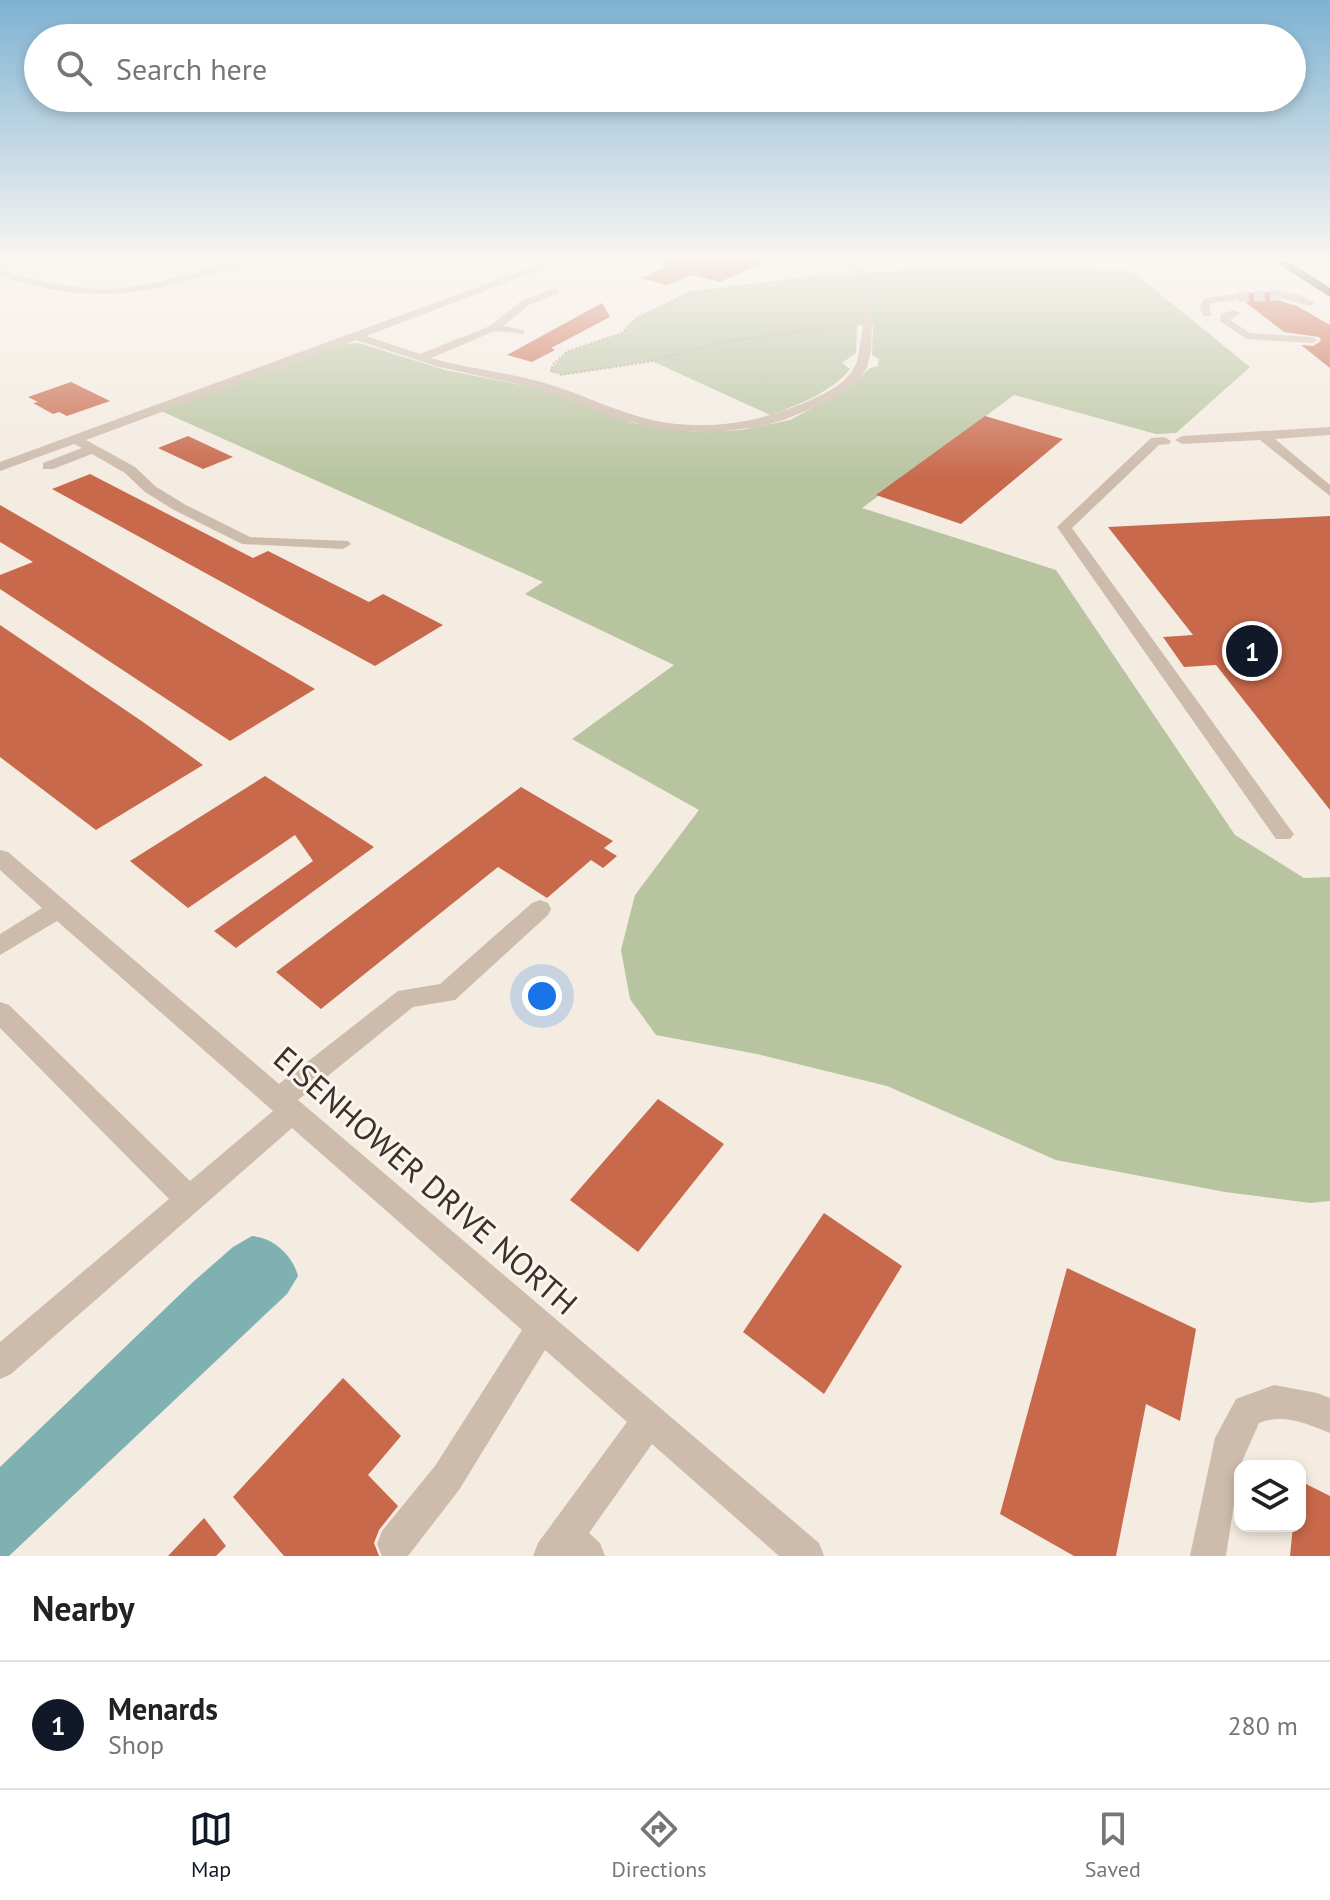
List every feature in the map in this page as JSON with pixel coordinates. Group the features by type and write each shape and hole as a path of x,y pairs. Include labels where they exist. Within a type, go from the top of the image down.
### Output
{"street":[{"path":"0,467 362,334"},
{"path":"421,358 480,334"},
{"path":"356,336 421,358 553,389 659,425 733,428 785,417 855,378 865,364 867,334"},
{"path":"1243,334 1312,340"},
{"path":"1283,834 1064,527 1156,441 1330,431"},
{"path":"1263,436 1330,492"},
{"path":"75,439 130,470 150,489 179,507 247,541 343,544"},
{"path":"48,466 92,449"},
{"path":"0,451 17,461"},
{"name":"EISENHOWER DRIVE NORTH","path":"5,869 58,909 806,1556"},
{"path":"0,946 58,909"},
{"path":"0,1363 189,1200 286,1106 407,998 446,993 540,909"},
{"path":"0,1012 189,1200"},
{"path":"395,1544 447,1478 542,1327"},
{"path":"1208,1556 1227,1450 1248,1411 1274,1401 1317,1409 1330,1417"},
{"path":"568,1549 649,1420"}],"path":[{"path":"620,334 568,351 552,365 550,372 573,375 648,362 723,342 781,334"}],"green space":[{"path":"620,334 857,334 856,353 842,363 850,369 843,377 814,397 770,415 652,361 563,375 550,372 568,351"},
{"path":"873,334 1209,334 1250,367 1176,433 1156,434 1014,395 862,508 1056,570 1235,835 1304,878 1330,877 1330,1201 1310,1203 1225,1192 1056,1160 887,1086 757,1054 656,1035 630,999 621,950 635,895 699,810 572,739 674,665 525,594 543,582 161,411 345,344 359,343 445,370 536,388 633,423 695,432 741,430 790,420 847,389 870,368 878,366 879,359 872,355"}],"water":[{"path":"252,1236 275,1244 291,1261 298,1276 287,1294 9,1556 0,1556 0,1467 193,1282 233,1247"}],"building":[{"path":"546,334 578,334 532,362 507,355"},
{"path":"1295,334 1330,334 1330,368 1301,345 1313,346 1321,341 1319,337"},
{"path":"71,382 110,401 67,416 59,412 53,414 28,397"},
{"path":"985,416 1063,439 961,524 876,495"},
{"path":"188,436 233,457 203,469 158,448"},
{"path":"90,474 253,558 268,551 369,602 383,594 443,625 375,666 52,489"},
{"path":"0,505 315,689 230,741 0,589 0,575 33,562 0,542"},
{"path":"1330,516 1330,810 1216,665 1184,667 1163,637 1193,635 1108,527"},
{"path":"0,625 203,765 96,830 0,757"},
{"path":"265,776 374,847 236,948 214,931 313,861 295,835 188,908 130,861"},
{"path":"521,787 613,841 604,848 617,856 603,868 591,860 547,898 498,867 321,1009 276,972"},
{"path":"658,1099 724,1144 638,1252 570,1200"},
{"path":"824,1213 902,1266 824,1394 743,1332"},
{"path":"1067,1268 1196,1329 1180,1421 1146,1404 1116,1556 1074,1556 1000,1514"},
{"path":"343,1378 401,1436 368,1475 398,1506 379,1530 374,1543 379,1556 284,1556 233,1497"},
{"path":"1306,1484 1330,1496 1330,1556 1290,1556 1292,1532 1306,1532"},
{"path":"204,1518 226,1546 216,1556 168,1556"}],"place":[{"name":"Menards","path":"1252,651"}]}
